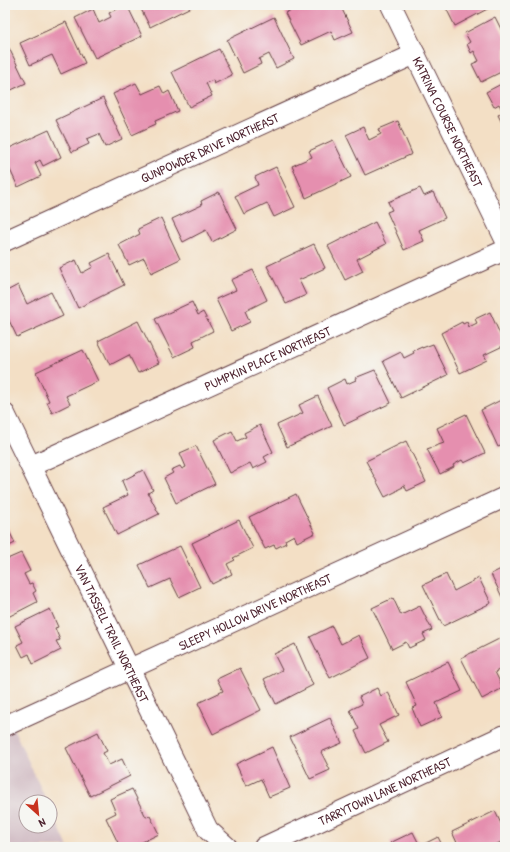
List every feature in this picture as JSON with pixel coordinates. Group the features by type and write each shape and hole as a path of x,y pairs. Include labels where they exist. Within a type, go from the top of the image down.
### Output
{"street":[{"name":"KATRINA COURSE NORTHEAST","path":"391,5 505,239"},
{"name":"GUNPOWDER DRIVE NORTHEAST","path":"5,241 415,54"},
{"name":"PUMPKIN PLACE NORTHEAST","path":"31,466 505,250"},
{"name":"VAN TASSELL TRAIL NORTHEAST","path":"5,414 208,830 227,847"},
{"name":"SLEEPY HOLLOW DRIVE NORTHEAST","path":"5,726 505,496"},
{"name":"TARRYTOWN LANE NORTHEAST","path":"264,847 505,735"}],"shaded area":[{"path":"5,710 43,794 18,794 18,834 58,834 58,825 68,847 5,847"}],"building":[{"path":"127,5 142,36 95,58 75,18 93,9 99,23 111,17 109,13"},
{"path":"139,5 195,5 150,27"},
{"path":"302,5 340,5 353,32 335,40 331,31 301,45 285,13"},
{"path":"445,6 493,6 455,26"},
{"path":"274,17 294,59 276,68 269,54 259,59 261,64 243,73 227,40"},
{"path":"495,17 505,37 505,70 481,82 472,64 479,61 474,51 471,53 467,44 470,42 465,33"},
{"path":"66,22 85,63 61,74 52,55 30,65 20,43"},
{"path":"9,48 26,83 5,93 5,50"},
{"path":"219,49 232,75 214,84 213,80 206,83 212,96 189,107 172,72"},
{"path":"505,82 505,129 498,115 503,112 499,104 494,107 486,92"},
{"path":"136,83 142,94 160,86 164,94 169,91 178,111 155,121 156,124 132,135 113,94"},
{"path":"103,98 122,139 105,147 99,134 87,139 89,144 72,152 56,120"},
{"path":"398,121 412,154 365,175 346,135 363,127 369,140 381,134 379,129"},
{"path":"49,130 61,157 43,166 40,160 35,163 41,176 18,187 5,159 5,150"},
{"path":"333,140 351,177 306,198 292,166 312,157 309,151"},
{"path":"276,167 295,207 274,217 267,203 244,214 235,196 258,185 255,177"},
{"path":"420,188 424,196 433,192 445,218 419,230 424,241 404,250 387,212 392,210 388,202"},
{"path":"219,192 237,229 212,242 206,230 183,242 172,219 202,205 201,201"},
{"path":"161,218 180,259 151,273 144,258 129,265 119,245 140,234 138,229"},
{"path":"375,222 386,244 357,259 363,271 345,280 328,246"},
{"path":"314,244 325,268 299,280 306,295 286,304 267,266"},
{"path":"109,254 124,285 78,308 59,268 76,260 82,273 93,267 91,263"},
{"path":"253,270 267,300 245,311 250,322 231,331 216,299 236,290 231,280"},
{"path":"18,285 27,304 51,292 63,316 17,337 5,312 5,292"},
{"path":"192,302 198,315 203,312 213,331 193,341 195,347 174,357 155,319"},
{"path":"490,312 505,345 484,355 487,360 460,373 441,333 462,322 463,324 467,322 469,327 477,323 475,319"},
{"path":"138,321 159,363 138,373 129,355 110,365 98,341"},
{"path":"433,344 448,375 401,398 383,361 401,352 404,358 414,353 413,351"},
{"path":"83,350 98,381 66,396 70,404 52,413 47,402 49,401 36,372"},
{"path":"375,370 391,403 344,425 327,388 345,379 347,384 356,380 355,378"},
{"path":"318,396 332,426 287,447 277,425 303,413 299,405"},
{"path":"505,398 505,444 498,447 481,410"},
{"path":"466,414 485,453 464,463 462,460 453,465 454,467 440,474 427,449 444,443 437,428"},
{"path":"260,425 273,452 264,457 267,462 253,469 250,463 230,473 214,440 232,431 237,441 246,437 244,433"},
{"path":"406,441 426,482 407,491 404,485 397,491 385,497 366,461"},
{"path":"196,446 215,484 176,503 164,478 173,473 171,470 180,466 182,469 186,467 180,453"},
{"path":"143,470 153,490 148,493 159,514 117,535 103,507 128,495 122,481"},
{"path":"296,494 315,533 297,542 294,535 285,540 286,543 276,548 274,545 265,549 249,517"},
{"path":"239,520 253,548 233,558 235,560 227,564 232,574 212,584 192,543"},
{"path":"7,527 15,543 5,548 5,529"},
{"path":"180,546 200,587 179,597 170,579 150,588 139,565"},
{"path":"21,553 30,571 24,574 29,584 32,583 36,591 33,593 37,602 6,618 5,560"},
{"path":"505,567 505,596 502,597 491,574"},
{"path":"446,574 454,591 479,578 491,603 443,626 423,585"},
{"path":"393,598 401,615 420,606 432,630 423,634 426,640 409,648 406,642 392,649 372,608"},
{"path":"50,609 58,627 55,628 60,640 56,641 61,650 33,664 29,654 23,657 17,645 23,642 15,626"},
{"path":"332,626 341,644 359,635 370,658 330,678 310,637"},
{"path":"503,637 505,642 505,667 495,672 503,688 482,699 461,658"},
{"path":"295,644 313,685 276,704 264,679 282,670 274,654"},
{"path":"448,662 462,691 436,703 442,717 420,727 412,708 417,706 406,682"},
{"path":"240,668 261,710 213,734 198,703 223,691 217,679"},
{"path":"377,688 381,696 388,692 399,715 379,725 388,742 366,753 355,731 359,729 350,710 362,704 359,697"},
{"path":"330,718 342,743 321,752 330,770 310,779 290,737"},
{"path":"98,732 107,751 103,753 109,765 122,759 130,776 90,796 66,748"},
{"path":"272,747 290,788 269,797 261,779 246,786 236,764"},
{"path":"132,789 146,817 150,816 159,834 132,847 120,847 106,818 116,813 110,799"},
{"path":"495,811 505,832 505,840 491,847 459,847 452,832"},
{"path":"413,832 420,846 438,837 443,847 392,847 390,843"}]}
